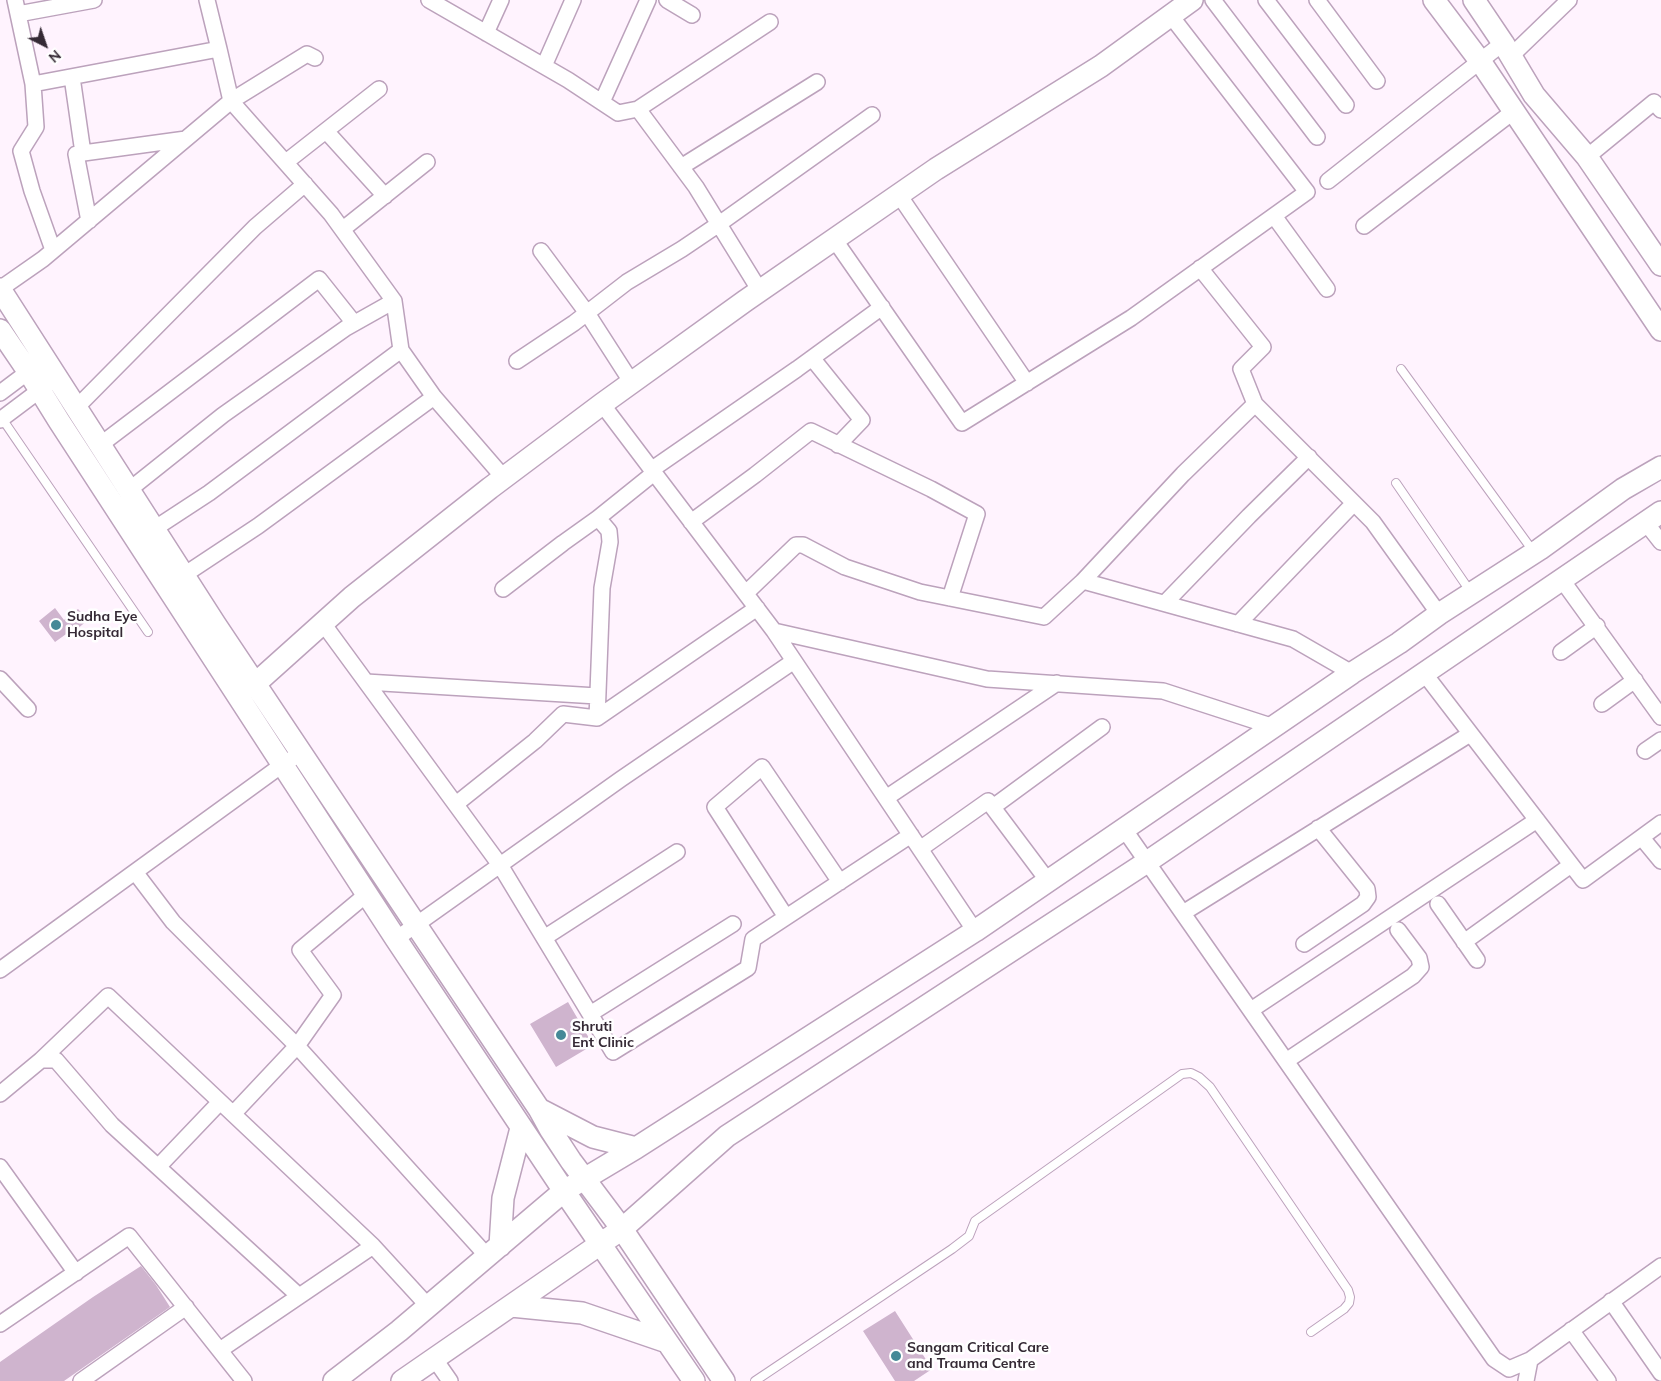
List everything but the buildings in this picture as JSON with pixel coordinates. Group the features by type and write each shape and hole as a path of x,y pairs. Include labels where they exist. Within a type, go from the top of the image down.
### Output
{"street":[{"path":"53,250 32,191 21,151 36,127 33,84 17,7 94,0"},
{"path":"207,0 231,101 286,162 342,229 394,301 401,350 434,397 504,478"},
{"path":"486,33 501,0"},
{"path":"544,66 573,0"},
{"path":"602,102 648,0"},
{"path":"667,0 692,15"},
{"path":"255,684 352,597 602,404 936,169 1101,66 1192,0"},
{"path":"1213,0 1317,137"},
{"path":"1266,0 1346,105"},
{"path":"1317,0 1377,81"},
{"path":"1434,0 1480,61 1661,330"},
{"path":"1474,0 1507,49 1534,95 1587,157 1661,265"},
{"path":"432,1 544,66 618,112 638,109 770,22"},
{"path":"1328,181 1480,61 1507,49 1560,3"},
{"path":"834,239 962,423 1132,318 1307,192 1171,16"},
{"path":"33,84 219,50"},
{"path":"315,58 307,54 231,101 89,221 0,289 36,365 40,390 396,939 521,1128 694,1381"},
{"path":"72,77 83,153"},
{"path":"681,168 817,82"},
{"path":"286,162 379,89"},
{"path":"1587,157 1654,102 1661,110"},
{"path":"638,109 719,224 760,291"},
{"path":"1364,226 1514,111"},
{"path":"517,361 587,313 627,282 719,224 872,115"},
{"path":"326,131 385,196"},
{"path":"89,221 76,154 186,139"},
{"path":"342,229 427,162"},
{"path":"76,408 255,227 305,184"},
{"path":"899,195 1027,383"},
{"path":"1274,216 1327,289"},
{"path":"541,251 587,313 632,383"},
{"path":"1200,268 1263,347 1241,369 1255,404 1373,522 1439,614"},
{"path":"100,445 319,279 354,323"},
{"path":"129,490 223,416 354,323 394,301"},
{"path":"503,589 598,518 653,472 882,307"},
{"path":"0,330 36,365 57,378 255,684 556,1137 622,1229 724,1381"},
{"path":"154,529 209,492 401,350"},
{"path":"812,358 862,420 838,445"},
{"path":"0,393 36,365"},
{"path":"0,418 57,378"},
{"path":"184,576 434,397"},
{"path":"602,404 774,631 975,931"},
{"path":"746,593 796,545 803,545 845,567 920,592 1044,617 1083,581 1183,474 1255,404"},
{"path":"691,522 811,431 931,489 976,514 950,598"},
{"path":"1164,603 1309,458"},
{"path":"334,1381 399,1331 564,1191 636,1148 975,931 1439,614 1534,553 1623,489 1661,467"},
{"path":"1238,624 1354,503"},
{"path":"402,1381 622,1229 727,1136 1147,862 1653,517 1661,542"},
{"path":"596,718 602,588 610,542 609,532 598,518"},
{"path":"1562,580 1661,717"},
{"path":"1083,581 1293,639 1352,673"},
{"path":"456,804 535,741 563,714 596,718 757,608"},
{"path":"322,622 500,865 613,1052 748,968 753,939 911,835"},
{"path":"1562,652 1596,626"},
{"path":"774,631 987,678 1163,691 1274,727"},
{"path":"396,939 629,774 794,661"},
{"path":"1424,673 1583,880 1661,823"},
{"path":"0,679 28,709"},
{"path":"1602,704 1635,680"},
{"path":"366,682 598,696"},
{"path":"886,798 1057,683"},
{"path":"993,807 1102,726"},
{"path":"1183,912 1470,734"},
{"path":"1645,751 1661,740"},
{"path":"0,970 301,753"},
{"path":"786,917 715,807 762,767 840,882"},
{"path":"920,849 988,801 1048,881"},
{"path":"1251,1010 1537,820"},
{"path":"1304,944 1364,904 1368,897 1367,889 1318,828"},
{"path":"1124,829 1494,1359 1509,1370 1530,1360 1661,1266"},
{"path":"1642,838 1661,861"},
{"path":"544,938 677,852"},
{"path":"1464,942 1571,865"},
{"path":"135,872 172,922 297,1046 494,1251"},
{"path":"233,1114 297,1046 333,995 300,950 367,894"},
{"path":"1438,904 1477,960"},
{"path":"590,1014 733,924"},
{"path":"1286,1061 1413,976 1421,967 1418,958 1398,930"},
{"path":"0,1094 42,1060 108,996 373,1246 428,1306"},
{"path":"42,1060 56,1060 112,1125 299,1296"},
{"path":"158,1168 220,1102"},
{"path":"539,1109 593,1137 636,1148"},
{"path":"494,1251 503,1198 521,1128"},
{"path":"0,1166 76,1273"},
{"path":"0,1324 129,1236 244,1381"},
{"path":"220,1350 373,1246"},
{"path":"1611,1301 1661,1373"},
{"path":"511,1306 582,1313 667,1342"},
{"path":"82,1381 186,1307"},
{"path":"1571,1330 1608,1381"},
{"path":"434,1358 450,1381"},
{"path":"1526,1381 1530,1360"}],"lane":[{"path":"1401,369 1534,553"},
{"path":"0,418 148,632"},
{"path":"1396,483 1472,594"},
{"path":"755,1381 952,1249 969,1236 975,1221 1182,1074 1191,1073 1199,1077 1210,1087 1348,1290 1350,1303 1311,1332"}],"place":[{"name":"Sudha Eye Hospital","path":"56,625"},
{"name":"Shruti Ent Clinic","path":"561,1035"},
{"name":"Sangam Critical Care and Trauma Centre","path":"896,1356"}]}
